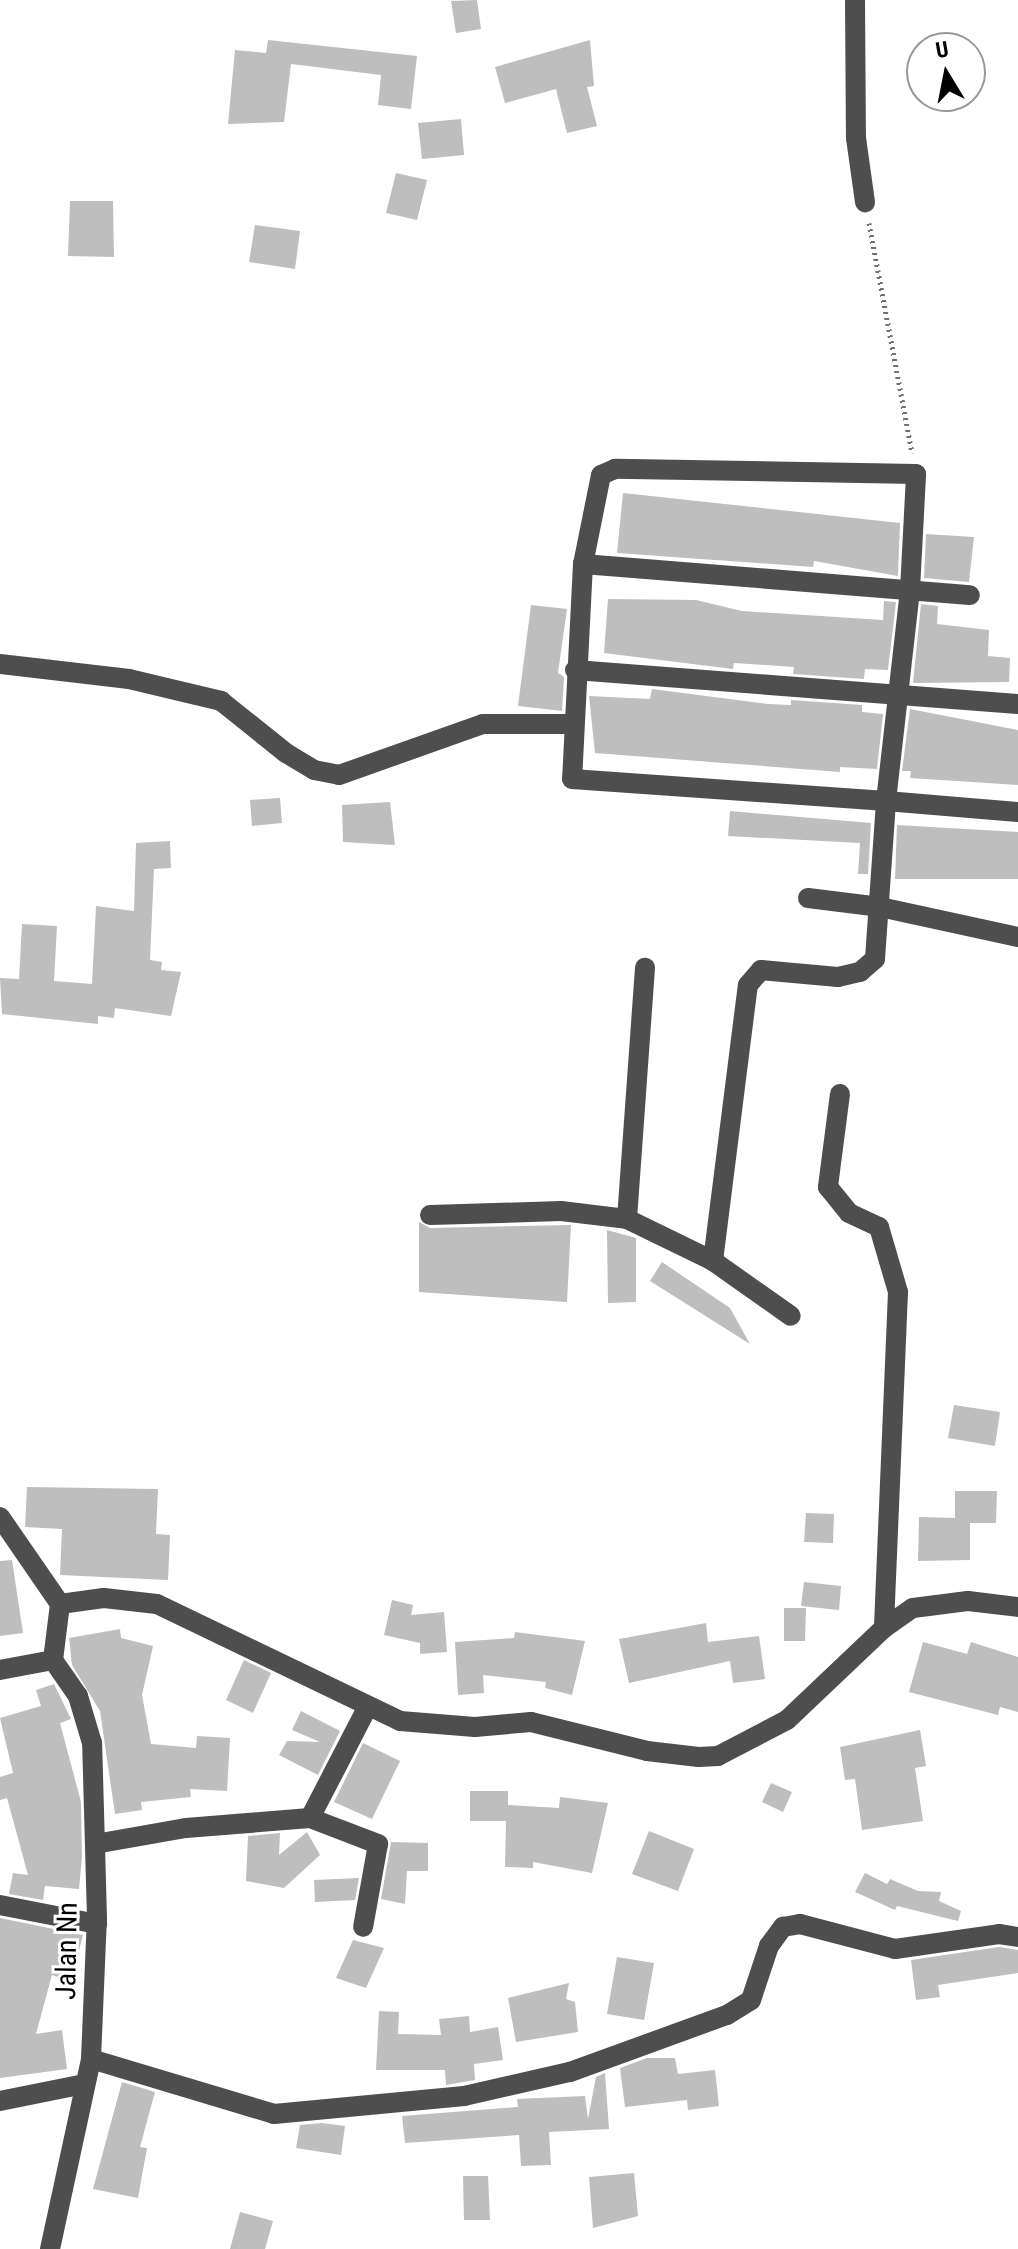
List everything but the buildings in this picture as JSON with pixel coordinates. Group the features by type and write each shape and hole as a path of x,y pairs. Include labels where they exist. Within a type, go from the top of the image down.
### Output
{"street":[{"path":"855,0 855,123 865,202"},
{"path":"713,1261 748,985 761,970 838,977 866,969 875,959 886,801 910,590 916,474 607,470 601,475 583,564 575,670 573,780 886,801 1018,812"},
{"path":"583,564 970,595"},
{"path":"0,664 129,679 221,701 295,758 339,775 483,724 573,724"},
{"path":"575,670 900,692 1018,704"},
{"path":"808,898 880,907 1018,937"},
{"path":"627,1219 645,968"},
{"path":"840,1094 828,1187 849,1213 879,1227 898,1292 884,1628"},
{"path":"430,1215 561,1211 627,1219 713,1261 791,1316"},
{"path":"0,1517 60,1604 53,1660 0,1670"},
{"path":"60,1604 104,1598 157,1604 367,1708 400,1721 460,1726 531,1722 647,1751 718,1756 820,1695 884,1628 913,1608 939,1602 1018,1607"},
{"name":"Jalan Nn","path":"50,2249 91,2059 97,1924 92,1743 78,1696 53,1660"},
{"path":"310,1818 367,1708"},
{"path":"95,1844 186,1828 310,1818 378,1844 363,1927"},
{"path":"0,1905 97,1924"},
{"path":"91,2059 274,2114 464,2096 570,2072 727,2015 751,2000 769,1946 783,1927 800,1924 895,1949 999,1934 1018,1937"},
{"path":"0,2101 84,2084"}],"path":[{"path":"865,202 916,474"}]}
